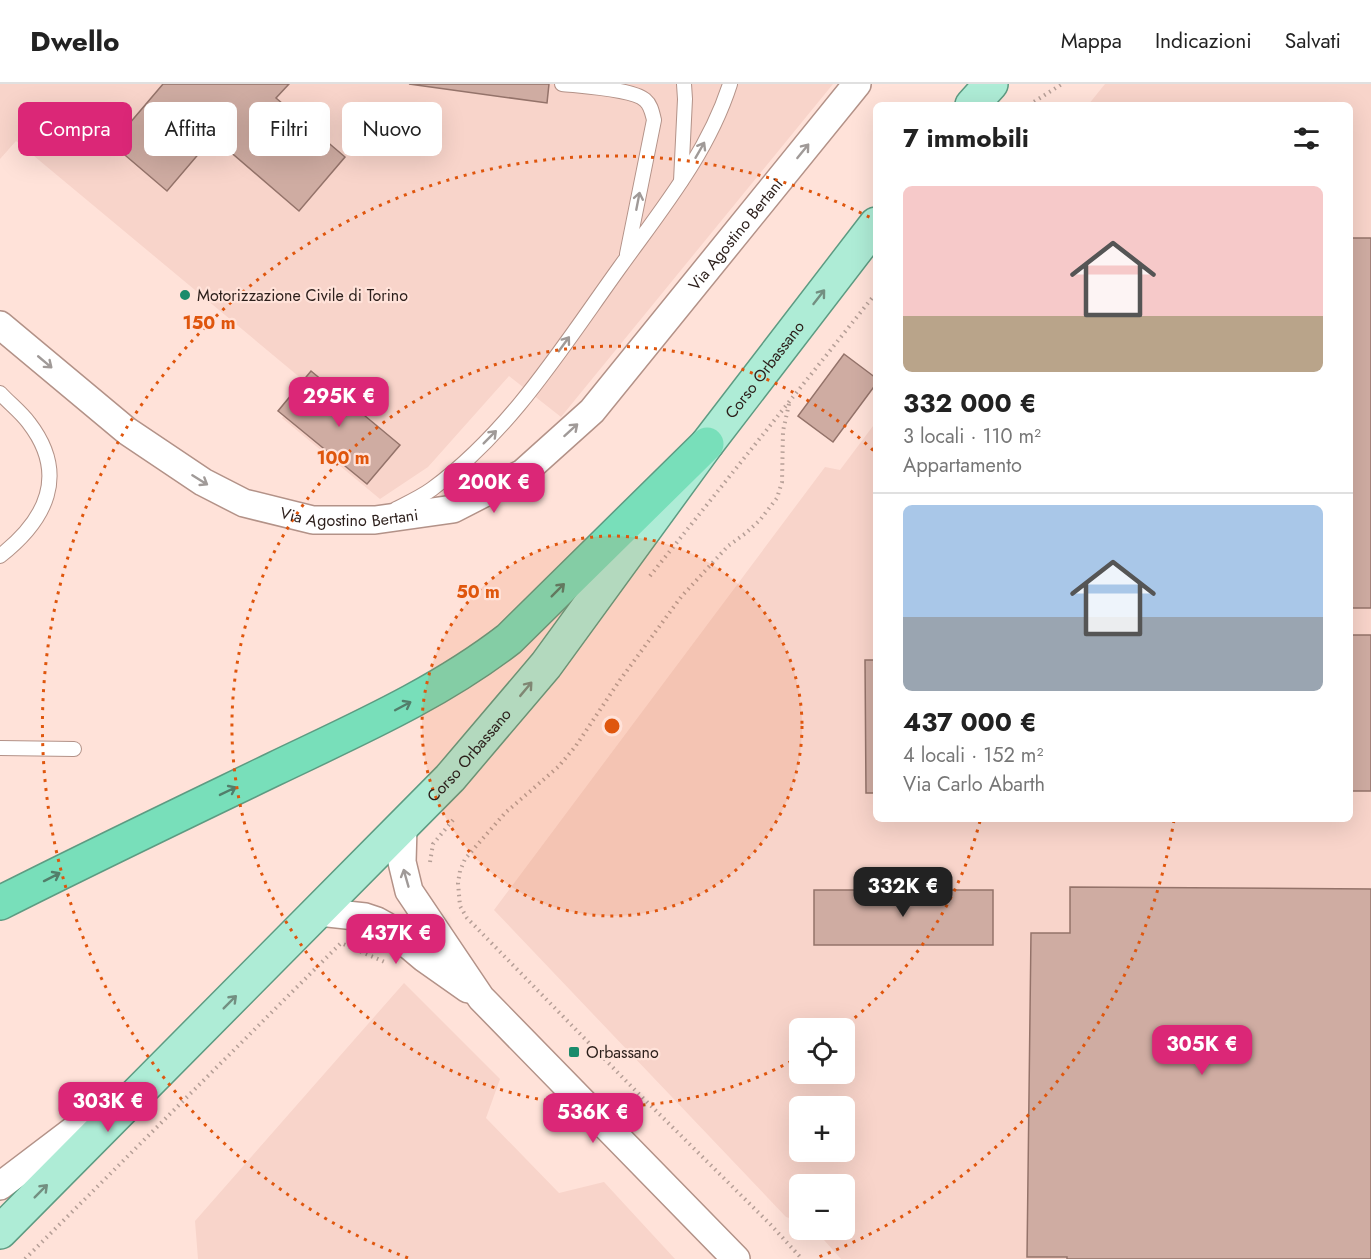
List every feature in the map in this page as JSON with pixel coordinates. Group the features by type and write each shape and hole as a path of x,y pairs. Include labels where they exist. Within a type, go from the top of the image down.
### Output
{"highway":[{"path":"0,903 375,721 479,662 509,639 707,444"}],"main road":[{"path":"959,102 968,84"},
{"path":"975,102 991,84"},
{"name":"Corso Orbassano","path":"0,1232 189,1044 450,778 546,665 707,444 873,228"}],"street":[{"name":"Via Agostino Bertani","path":"0,325 127,431 203,482 244,503 313,520 375,520 453,509 523,473 592,411 857,84"},
{"path":"403,827 402,862 409,891 481,998 736,1259"},
{"path":"319,912 365,917 377,921 481,998"},
{"path":"0,1186 189,1044"}],"lane":[{"path":"562,84 631,93 643,98 651,107 654,120 626,258"},
{"path":"681,183 684,84"},
{"path":"375,520 430,491 459,468 494,434 530,392 681,183 714,125 730,84"},
{"path":"0,393 29,422 44,447 50,472 45,502 36,521 19,541 0,556"},
{"path":"0,748 74,749"}],"path":[{"path":"1034,102 1062,84"},
{"path":"802,1259 467,918 460,906 458,883 465,859 506,813 558,766 575,747 681,597 728,546 760,520 777,498 782,482 783,431 789,404 873,297"},
{"path":"25,1259 341,943 391,964"}],"shaded area":[{"path":"0,84 833,84 561,417 509,376 428,467 380,499 282,418 309,385 34,156 132,156 132,102 18,102 18,143 16,141 0,159"},
{"path":"1105,84 1371,84 1371,1259 841,1259 824,1240 855,1240 855,1174 789,1174 789,1218 786,1217 494,910 825,467 840,470 873,426 873,822 1353,822 1353,102 1090,102"},
{"path":"404,983 500,1079 486,1118 559,1193 604,1182 675,1259 198,1259 195,1221"}],"building":[{"path":"163,84 289,84 276,98 281,102 249,102 249,156 330,156 330,144 345,157 299,211 235,156 237,156 237,102 148,102"},
{"path":"409,84 549,84 547,103"},
{"path":"144,106 144,156 197,156 167,191 126,156 132,156 132,120"},
{"path":"1353,238 1371,238 1371,608 1353,608"},
{"path":"844,354 873,376 873,388 833,442 798,416"},
{"path":"311,371 400,445 367,484 278,411"},
{"path":"1353,635 1371,635 1371,791 1353,791"},
{"path":"865,660 873,660 873,793 866,793"},
{"path":"1070,887 1371,889 1371,1259 1027,1257 1031,933 1070,933"},
{"path":"814,890 993,890 993,945 814,945"}],"place":[{"name":"Motorizzazione Civile di Torino","path":"185,295"},
{"name":"Orbassano","path":"574,1052"}]}
